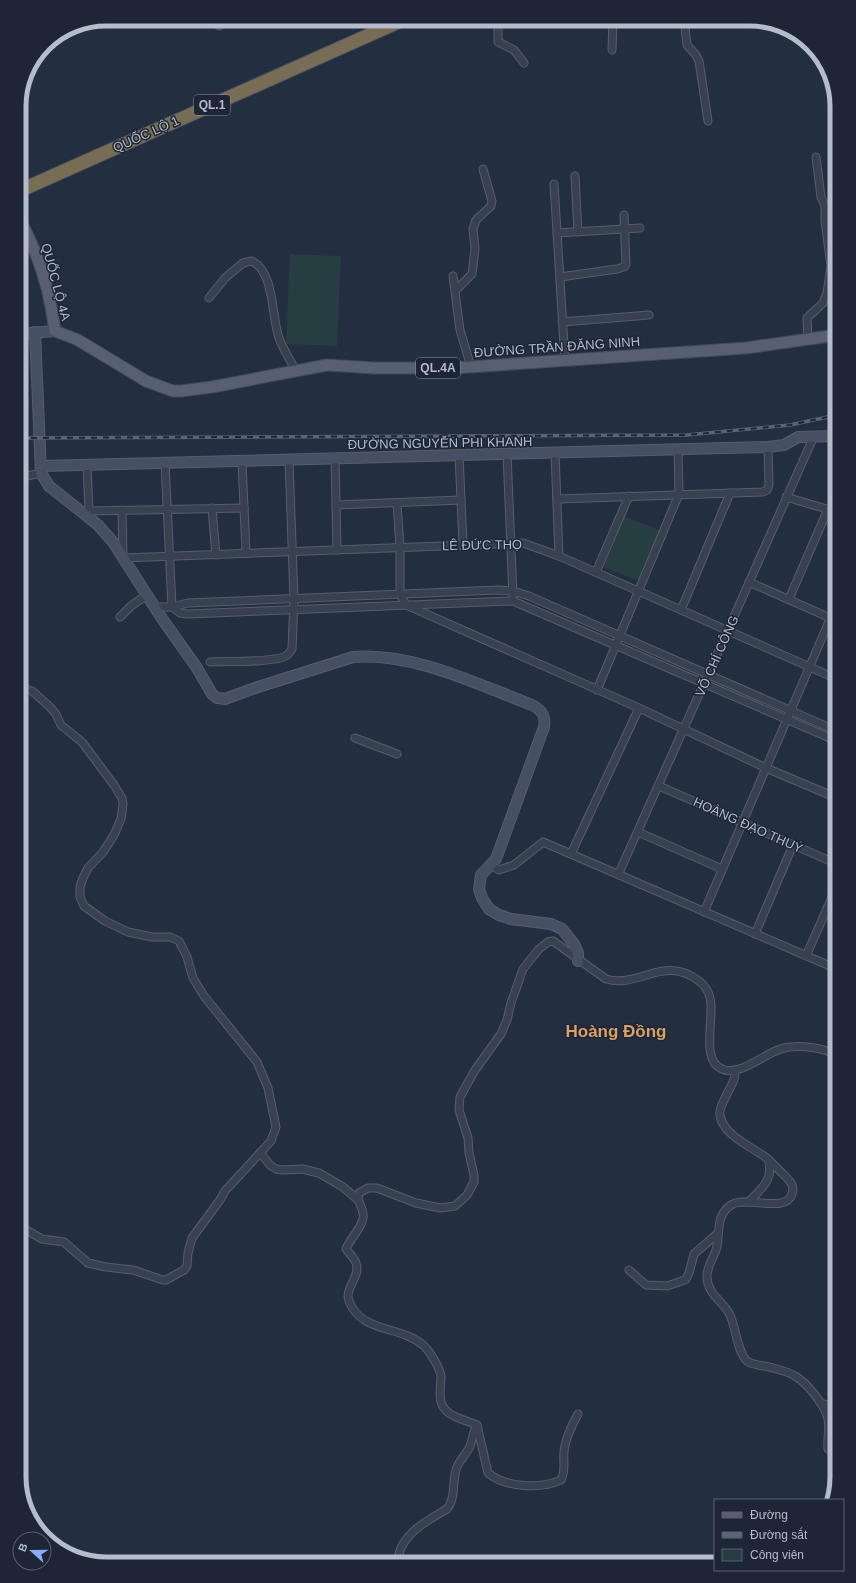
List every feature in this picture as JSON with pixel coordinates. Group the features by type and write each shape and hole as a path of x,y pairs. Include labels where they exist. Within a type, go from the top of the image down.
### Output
{"highway":[{"name":"QUỐC LỘ 1","path":"26,188 389,26"}],"main road":[{"name":"QUỐC LỘ 4A","path":"26,233 37,256 52,308 55,331"},
{"name":"ĐƯỜNG TRẦN ĐĂNG NINH","path":"55,331 78,340 146,381 173,391 212,387 327,365 412,368 471,367 746,348 830,337"}],"street":[{"path":"498,26 498,42 514,50 524,63"},
{"path":"612,50 613,26"},
{"path":"685,26 688,45 699,61 708,121"},
{"path":"816,157 821,197 825,206 825,221 830,258"},
{"path":"455,290 472,274 475,249 473,230 476,220 491,206 492,201 483,169"},
{"path":"575,176 578,232"},
{"path":"554,184 565,361"},
{"path":"560,277 617,270 624,267 626,264 624,215"},
{"path":"557,233 640,228"},
{"path":"209,298 225,278 243,263 252,261 259,265 269,283 279,338 296,371"},
{"path":"808,340 807,318 823,303 827,293 830,273"},
{"path":"453,276 460,330 471,367"},
{"path":"562,322 649,315"},
{"path":"26,333 55,331"},
{"path":"34,332 41,470 49,486 98,525 113,542 154,607 197,668 212,694 217,698 225,699 354,657 368,656 390,657 430,668 463,679 539,709 544,715 544,727 506,835 496,859 484,871 480,878 479,888 482,898 489,909 499,915 511,919 551,924 562,929 574,944 578,953 578,961"},
{"name":"VÕ CHÍ CÔNG","path":"618,875 814,436"},
{"name":"ĐƯỜNG NGUYỄN PHI KHANH","path":"41,470 86,465 768,447 784,444 798,437 830,436"},
{"path":"558,499 763,492 767,490 769,485 768,447"},
{"path":"597,690 679,494 678,449"},
{"path":"555,453 558,499 559,556"},
{"path":"507,454 513,601"},
{"path":"459,455 464,544"},
{"path":"335,458 337,550"},
{"path":"210,662 256,661 280,658 288,655 293,644 294,599 289,460"},
{"path":"242,461 246,553"},
{"path":"165,463 166,509 172,607 180,613 187,614 406,604 513,601 830,737"},
{"path":"86,465 89,511 244,508"},
{"path":"26,477 41,470"},
{"path":"681,610 730,493"},
{"path":"596,572 629,496"},
{"path":"786,497 828,509 789,599"},
{"path":"336,505 462,500"},
{"path":"397,503 400,547 400,594 406,604 639,708 766,768 830,795"},
{"path":"212,508 216,554"},
{"path":"122,510 123,558"},
{"name":"LÊ ĐỨC THỌ","path":"123,558 511,542 525,543 596,572 638,592 830,676"},
{"path":"749,582 830,617"},
{"path":"154,607 172,607 188,603 498,590 513,591 620,635 830,728"},
{"path":"120,617 131,606 147,595"},
{"path":"704,912 810,666 830,627"},
{"path":"26,689 32,691 49,706 56,714 61,725 82,742 122,798 123,804 121,819 114,835 103,852 88,868 83,878 80,888 80,897 84,906 105,920 128,932 152,937 170,937 178,941 187,957 193,978 204,996 257,1062 268,1088 276,1127 271,1141 261,1154 225,1191 220,1200 196,1231 188,1249 187,1266 184,1270 166,1280 133,1270 106,1268 88,1263 64,1242 42,1239 26,1230"},
{"path":"571,854 639,708"},
{"path":"355,738 397,754"},
{"name":"HOÀNG ĐẠO THUÝ","path":"659,786 830,861"},
{"path":"638,832 722,869"},
{"path":"491,865 499,870 514,865 543,842 830,966"},
{"path":"755,934 793,845"},
{"path":"806,956 830,902"},
{"path":"358,1200 360,1193 368,1188 377,1188 416,1203 440,1208 455,1206 468,1195 474,1182 474,1175 468,1138 459,1110 460,1097 475,1070 501,1034 523,969 539,949 548,942 553,941 578,961 606,979 616,982 657,972 673,970 684,972 702,982 708,992 711,1003 709,1043 712,1058 715,1064 728,1071 736,1070 783,1048 813,1048 830,1052"},
{"path":"736,1070 735,1078 720,1109 720,1116 733,1136 768,1159 789,1179 793,1186 789,1200 782,1204 748,1202 735,1203 724,1212 719,1224 716,1249 706,1279 714,1297 727,1311 733,1321 742,1355 749,1362 770,1367 794,1376 806,1384 820,1403 827,1414 828,1449 830,1450"},
{"path":"261,1154 270,1166 276,1169 302,1169 319,1173 343,1187 358,1200 364,1212 363,1218 346,1248 357,1264 357,1271 349,1292 349,1300 365,1322 399,1332 414,1338 424,1345 431,1354 441,1375 440,1400 443,1407 457,1418 477,1425 488,1473 493,1477 506,1482 546,1485 561,1480 563,1477 564,1451 572,1425 578,1414"},
{"path":"748,1202 766,1184 770,1166 768,1159"},
{"path":"629,1270 646,1285 667,1286 682,1282 686,1279 689,1273 694,1254 717,1234"},
{"path":"820,1403 830,1407"},
{"path":"398,1557 400,1549 409,1536 418,1527 447,1509 450,1505 453,1498 456,1468 470,1446 473,1432 477,1425"}],"green space":[{"path":"290,254 341,256 337,346 286,344"},
{"path":"623,516 659,530 639,581 603,567"}],"railway":[{"path":"26,438 687,435 790,425 830,416"}],"district":[{"name":"Hoàng Đồng","path":"616,1031"}]}
